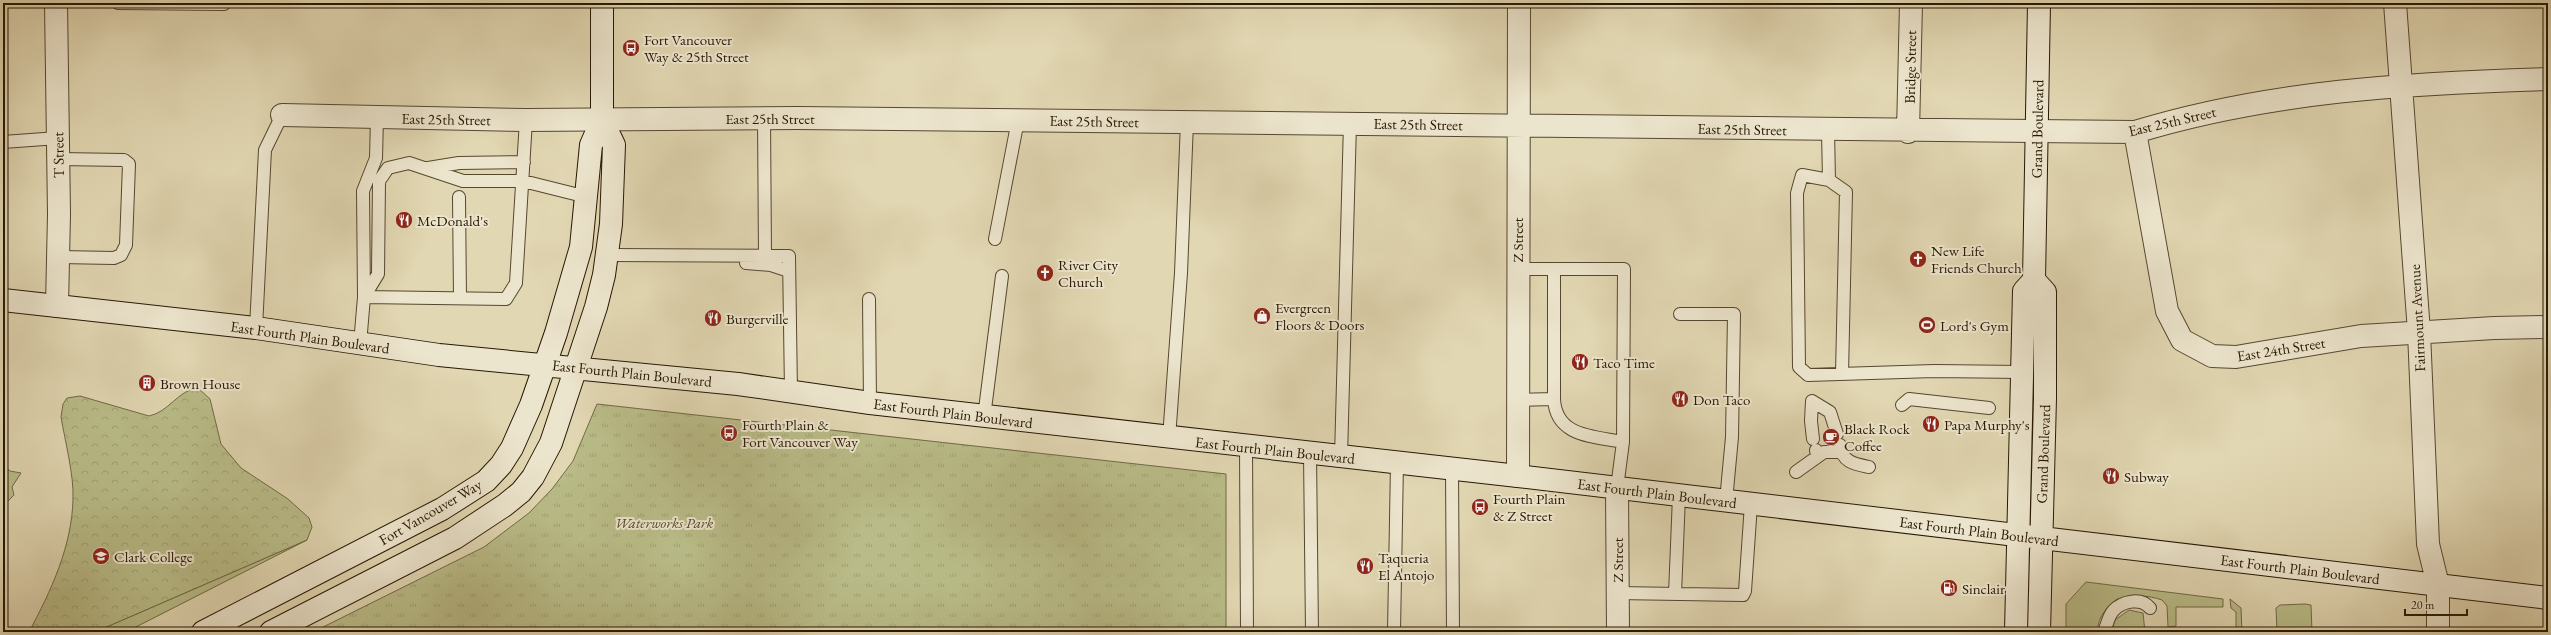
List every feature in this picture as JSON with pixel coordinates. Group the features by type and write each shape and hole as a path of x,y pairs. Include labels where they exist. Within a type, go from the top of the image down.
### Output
{"street":[{"name":"T Street","path":"56,3 60,257 57,306"},
{"name":"Fort Vancouver Way","path":"203,632 442,509 486,481 501,465 512,448 545,364 582,247 591,144 602,120 602,3"},
{"name":"Z Street","path":"1518,476 1517,125 1519,3"},
{"name":"Bridge Street","path":"1908,132 1912,3"},
{"name":"Grand Boulevard","path":"2016,632 2017,535 2024,291 2034,280 2039,3"},
{"name":"Fairmount Avenue","path":"2395,3 2419,332 2428,544 2438,585 2438,632"},
{"name":"East 25th Street","path":"282,115 526,120 764,118 1517,125 1908,132 2135,132 2181,118 2252,103 2401,86 2548,79"},
{"name":"Fort Vancouver Way","path":"271,632 455,538 521,492 533,477 551,443 596,307 608,255 613,196 614,144 602,120"},
{"name":"East 24th Street","path":"2135,132 2167,311 2182,340 2212,356 2236,357 2361,336 2419,332 2548,327"},
{"name":"Grand Boulevard","path":"2034,280 2045,292 2039,632"},
{"name":"East Fourth Plain Boulevard","path":"3,300 256,328 439,355 576,367 738,384 870,404 1518,476 2548,598"},
{"name":"Z Street","path":"1617,488 1618,632"}],"lane":[{"path":"118,3 224,4"},
{"path":"256,328 265,150 282,115"},
{"path":"360,344 364,297 363,191 376,158 377,118"},
{"path":"764,118 765,256"},
{"path":"364,297 506,299 516,283 526,120"},
{"path":"995,239 1018,120"},
{"path":"1169,438 1181,273 1188,122"},
{"path":"1341,457 1350,123"},
{"path":"1828,131 1829,180"},
{"path":"3,142 58,148 124,160 129,164 126,245 121,255 114,258 60,257"},
{"path":"428,168 458,163 524,162"},
{"path":"364,297 378,274 379,181 382,174 398,164 409,163 428,168 463,181 523,181 587,197"},
{"path":"1842,374 1846,192 1829,180 1802,175 1797,193 1799,367 1808,375 2022,372"},
{"path":"460,197 460,298"},
{"path":"608,255 789,256 791,392"},
{"path":"662,255 676,263 750,263 771,265 789,271"},
{"path":"1517,269 1624,270 1623,442 1617,488"},
{"path":"1554,269 1554,399 1557,417 1564,425 1580,434 1623,442"},
{"path":"984,417 1002,276"},
{"path":"869,299 870,404"},
{"path":"1680,314 1734,314 1732,438 1726,501"},
{"path":"1517,400 1554,399"},
{"path":"1902,405 1909,399 1989,408"},
{"path":"1796,472 1815,449 1811,421 1812,401 1830,412 1839,444 1848,461 1869,467"},
{"path":"1815,449 1824,452 1839,444"},
{"path":"1246,446 1247,632"},
{"path":"1310,454 1312,632"},
{"path":"1394,632 1397,463"},
{"path":"1452,469 1453,632"},
{"path":"1675,594 1679,496"},
{"path":"1618,593 1743,595 1745,591 1751,504"},
{"path":"2104,632 2114,610 2125,603 2139,601 2146,603 2150,608"}],"green space":[{"name":"Clark College","path":"198,388 210,399 221,444 241,468 288,499 309,518 312,527 307,540 95,632 29,632 45,601 59,568 69,534 72,517 72,479 61,417 63,404 67,398 80,396 149,416 156,414 185,393"},
{"name":"Waterworks Park","path":"597,404 1226,474 1226,632 313,632 484,547 529,513 552,489 573,461"},
{"path":"3,465 10,471 21,473 12,487 14,495 3,506"},
{"path":"307,540 126,632 95,632"},
{"path":"2086,582 2223,599 2223,607 2176,607 2176,626 2168,627 2167,606 2162,600 2151,597 2130,597 2112,604 2104,611 2097,632 2066,632 2066,604"},
{"path":"2230,599 2241,608 2242,632 2236,632 2236,612 2231,608"},
{"path":"2280,605 2311,605 2312,632 2277,632 2276,608"},
{"path":"2129,610 2143,613 2145,632 2111,632 2115,620"}],"place":[{"name":"Fort Vancouver Way & 25th Street","path":"631,48"},
{"name":"McDonald's","path":"404,220"},
{"name":"New Life Friends Church","path":"1918,259"},
{"name":"River City Church","path":"1045,273"},
{"name":"Evergreen Floors & Doors","path":"1262,316"},
{"name":"Burgerville","path":"713,318"},
{"name":"Lord's Gym","path":"1927,325"},
{"name":"Taco Time","path":"1580,362"},
{"name":"Brown House","path":"147,383"},
{"name":"Don Taco","path":"1680,399"},
{"name":"Papa Murphy's","path":"1931,424"},
{"name":"Fourth Plain & Fort Vancouver Way","path":"729,433"},
{"name":"Black Rock Coffee","path":"1831,437"},
{"name":"Subway","path":"2111,476"},
{"name":"Fourth Plain & Z Street","path":"1480,507"},
{"name":"Clark College","path":"101,556"},
{"name":"Taqueria El Antojo","path":"1365,566"},
{"name":"Sinclair","path":"1949,588"}]}
